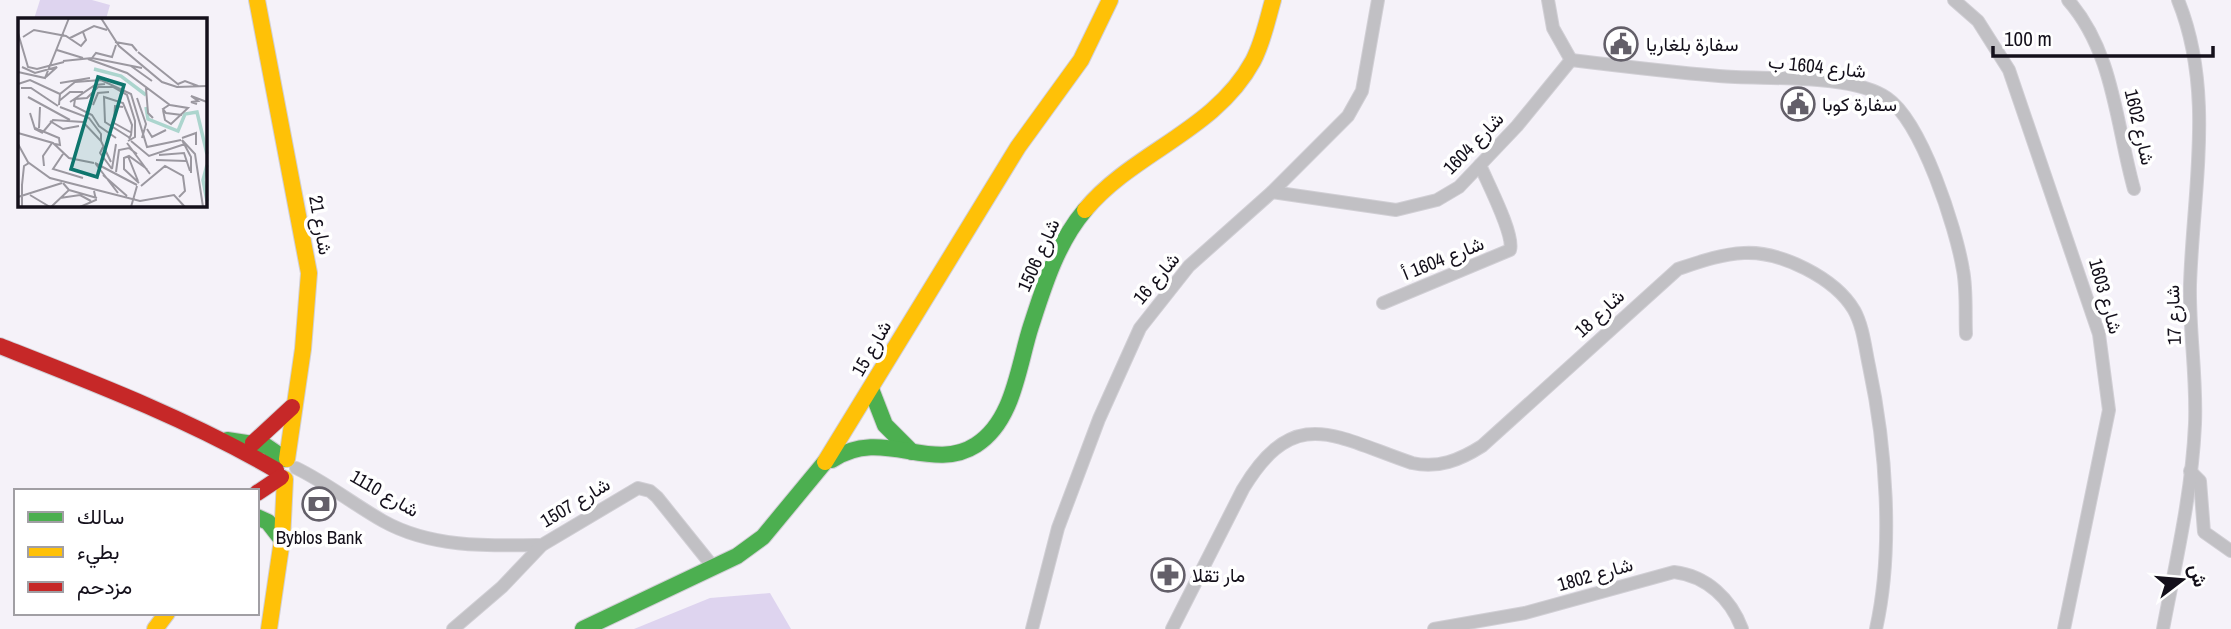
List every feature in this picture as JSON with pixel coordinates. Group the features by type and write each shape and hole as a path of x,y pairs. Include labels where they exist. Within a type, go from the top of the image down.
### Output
{"street":[{"name":"شارع 21","path":"257,0 309,273 303,349 292,407 285,469 282,540 269,629"},
{"name":"شارع 15","path":"583,629 628,605 714,568 764,537 816,476 1018,147 1081,60 1110,0"},
{"name":"شارع 1506","path":"816,476 837,455 853,446 956,453 977,445 992,429 1010,395 1035,314 1074,225 1099,193 1217,104 1241,79 1253,61 1273,0"},
{"name":"شارع 16","path":"1031,629 1058,528 1099,419 1140,328 1189,266 1272,192 1348,116 1358,102 1369,59 1378,0"},
{"path":"1548,0 1553,29 1571,60"},
{"name":"شارع 1603","path":"1954,0 1978,21 2009,70 2099,334 2109,410 2064,629"},
{"name":"شارع 1602","path":"2068,0 2096,43 2111,85 2134,189"},
{"name":"شارع 17","path":"2163,629 2190,471 2195,425 2190,283 2197,195 2200,88 2189,32 2178,0"},
{"name":"شارع 1604","path":"1272,192 1396,210 1437,200 1459,187 1571,60"},
{"name":"شارع 1604 ب","path":"1571,60 1720,76 1817,81 1861,87 1889,99 1920,141 1953,228 1964,271 1966,334"},
{"name":"شارع 1604 أ","path":"1383,303 1510,250 1507,230 1480,165"},
{"name":"شارع 18","path":"1172,629 1243,489 1255,469 1282,442 1298,434 1322,433 1424,466 1452,462 1482,446 1678,270 1707,259 1746,253 1772,258 1821,275 1854,309 1862,332 1878,408 1886,479 1882,600 1876,629"},
{"path":"0,346 144,403 285,469"},
{"path":"871,389 874,407 887,430 912,452"},
{"path":"253,443 292,407"},
{"path":"223,439 266,446 285,469"},
{"path":"259,491 285,469"},
{"name":"شارع 1110","path":"285,469 406,532 444,541 498,546 542,545"},
{"path":"2190,471 2200,481 2204,532 2231,551"},
{"name":"شارع 1507","path":"453,629 502,587 542,545 620,497 642,488 657,497 714,568"},
{"path":"259,517 268,522 282,540"},
{"name":"شارع 1802","path":"1434,629 1525,613 1674,572 1692,575 1730,602 1742,629"}],"shaded area":[{"path":"40,0 92,0 110,5 106,18 34,18"},
{"path":"770,593 791,629 634,629 710,598"}],"traffic: fast":[{"path":"832,460 851,451 869,447 924,454 959,453 989,435 999,422 1013,392 1031,326 1052,265 1085,210"},
{"path":"871,389 885,425 912,452"},
{"path":"227,440 266,446 285,459"},
{"path":"583,629 737,556 763,537 825,462"},
{"path":"259,518 268,522 282,540"}],"traffic: slow":[{"path":"257,0 309,273 303,349 287,459"},
{"path":"825,462 1018,147 1081,60 1110,0"},
{"path":"1085,210 1126,172 1196,124 1237,85 1256,54 1273,0"},
{"path":"269,629 282,540 285,479"},
{"path":"155,629 166,615"}],"traffic: jam":[{"path":"0,346 175,418 276,470"},
{"path":"253,443 292,407"},
{"path":"259,492 281,477"}],"place":[{"name":"سفارة بلغاريا","path":"1621,44"},
{"name":"سفارة كوبا","path":"1798,104"},
{"name":"Byblos Bank","path":"319,504"},
{"name":"مار تقلا","path":"1168,575"}]}
